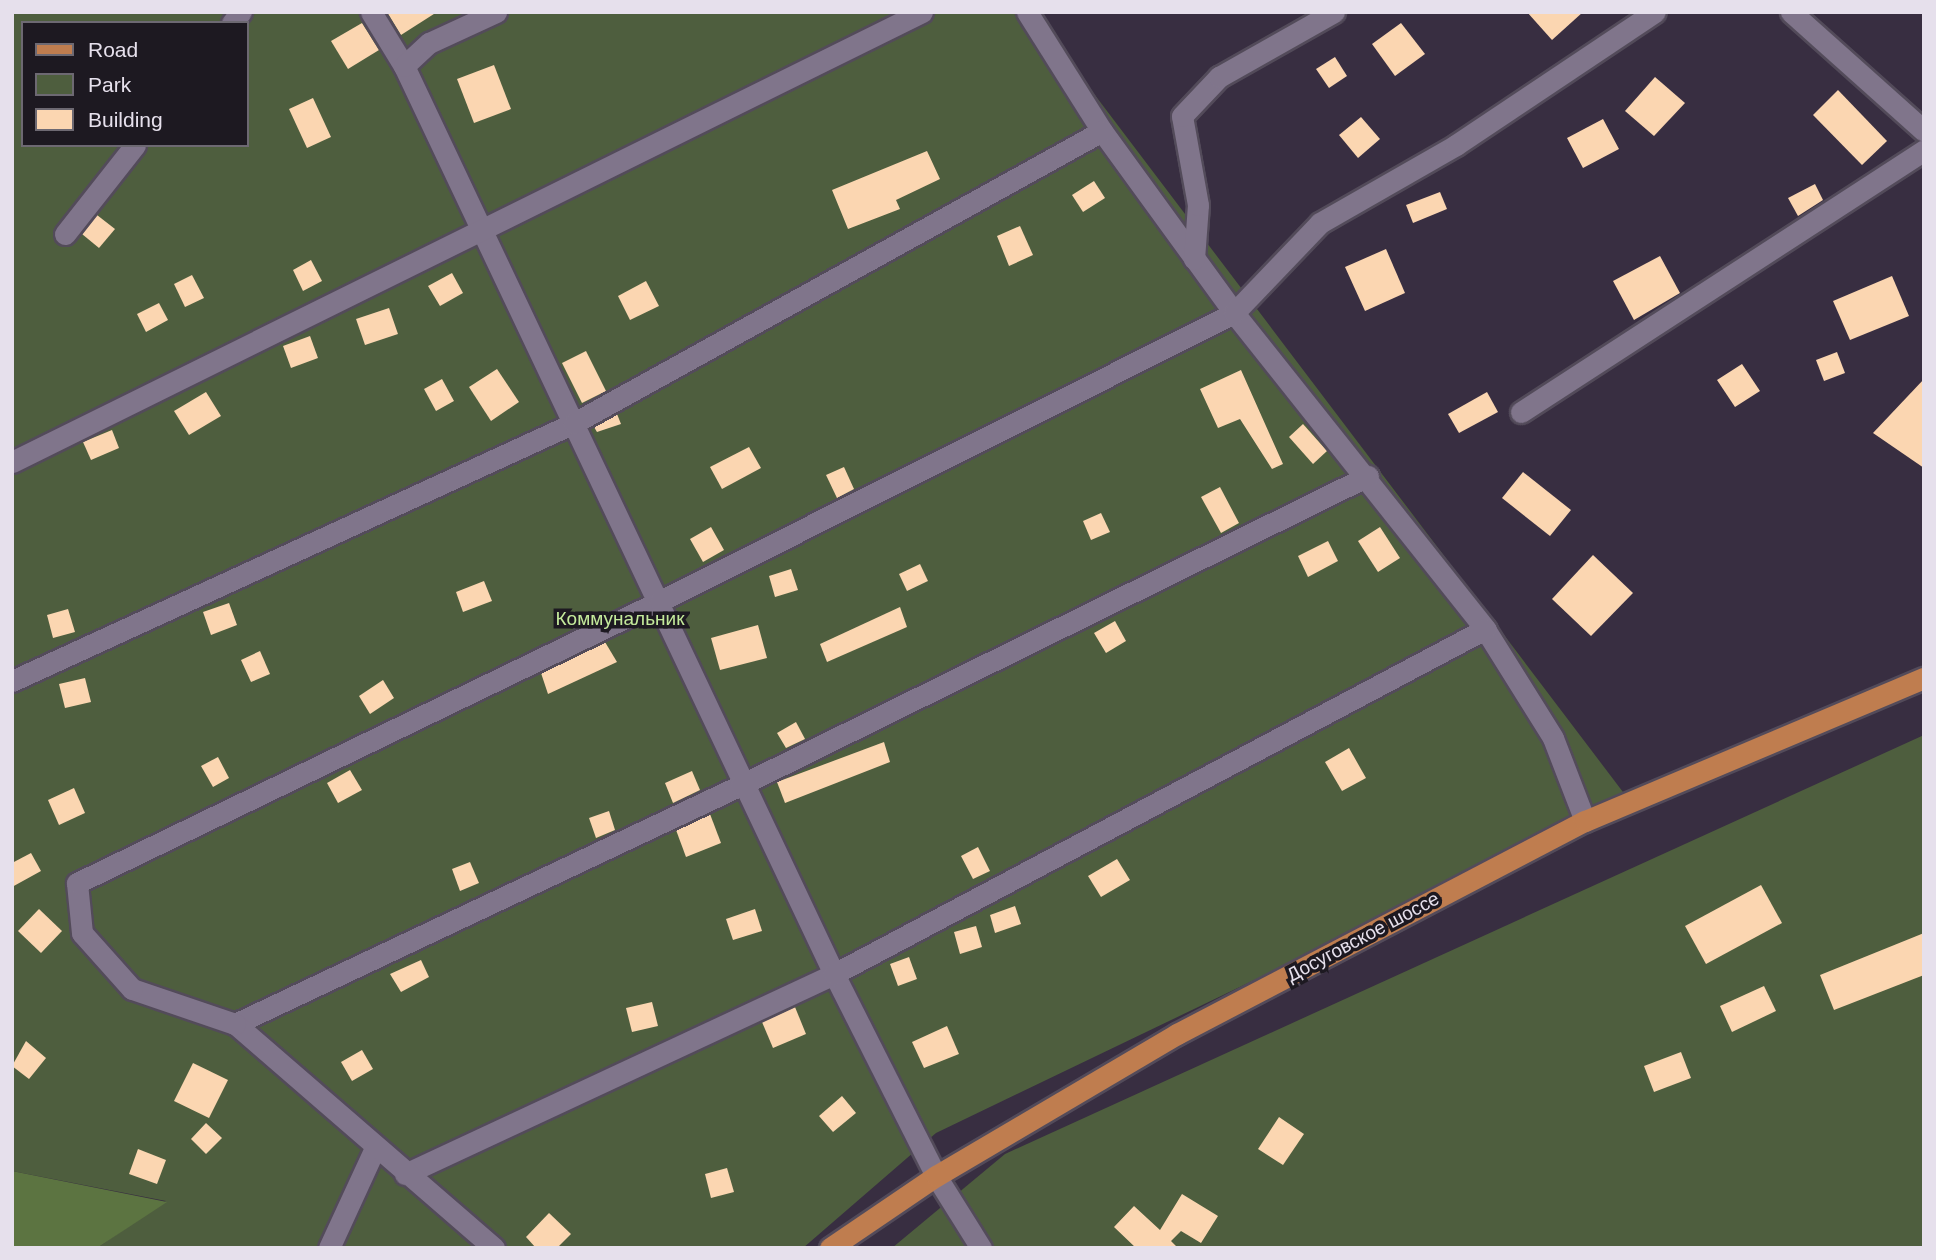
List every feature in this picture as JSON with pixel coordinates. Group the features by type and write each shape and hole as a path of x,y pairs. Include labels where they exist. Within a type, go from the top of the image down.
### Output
{"main road":[{"name":"Досуговское шоссе","path":"830,1248 936,1176 1177,1034 1585,821 1924,678"}],"street":[{"path":"371,12 404,66 485,234 660,601 741,785 834,974 936,1176 981,1248"},
{"path":"404,66 429,43 496,12"},
{"path":"12,463 485,234 922,12"},
{"path":"1027,12 1102,131 1234,313 1368,476 1485,629 1553,738 1585,821"},
{"path":"1194,259 1199,215 1182,116 1219,77 1334,12"},
{"path":"494,1248 405,1174 235,1024 132,989 82,933 77,883 660,601 1234,313 1320,223 1456,145 1655,12"},
{"path":"1791,12 1924,131"},
{"path":"12,681 574,423 1102,131"},
{"path":"65,234 133,147"},
{"path":"1521,412 1924,150"},
{"path":"235,1024 741,785 1368,476"},
{"path":"405,1174 834,974 1485,629"},
{"path":"329,1248 375,1148"}],"green space":[{"name":"Коммунальник","path":"12,12 1032,12 1629,800 936,1133 803,1248 97,1248 166,1201 12,1171"},
{"path":"1924,735 1924,1248 892,1248 1005,1154"},
{"path":"12,1171 167,1202 97,1248 12,1248"}],"building":[{"path":"387,12 437,12 401,35"},
{"path":"1527,12 1583,12 1552,40"},
{"path":"362,23 379,50 348,69 331,41"},
{"path":"1401,23 1425,54 1395,76 1372,44"},
{"path":"1335,57 1347,76 1329,88 1316,69"},
{"path":"494,65 511,109 474,123 457,79"},
{"path":"1655,77 1685,103 1654,136 1625,111"},
{"path":"1838,90 1887,141 1862,165 1813,115"},
{"path":"313,98 331,137 307,148 289,109"},
{"path":"1361,117 1380,139 1358,158 1339,135"},
{"path":"1603,119 1619,149 1583,168 1567,138"},
{"path":"927,151 940,179 896,200 900,209 848,229 832,190"},
{"path":"1094,181 1105,198 1083,212 1072,195"},
{"path":"1815,184 1823,200 1798,216 1788,198"},
{"path":"1440,192 1447,209 1413,223 1406,205"},
{"path":"97,215 115,229 99,248 82,234"},
{"path":"1020,226 1033,255 1009,266 997,236"},
{"path":"1386,249 1405,293 1365,311 1345,267"},
{"path":"1660,256 1680,293 1634,320 1613,281"},
{"path":"311,260 322,281 303,291 293,270"},
{"path":"452,273 463,293 440,306 428,286"},
{"path":"192,275 204,298 185,307 174,284"},
{"path":"1892,276 1909,316 1850,340 1833,301"},
{"path":"646,281 659,306 630,320 618,296"},
{"path":"159,303 168,320 146,332 137,314"},
{"path":"389,308 398,334 365,345 356,319"},
{"path":"310,336 318,358 291,368 283,346"},
{"path":"586,351 606,391 582,403 562,363"},
{"path":"1837,352 1845,373 1824,381 1816,360"},
{"path":"1742,364 1760,391 1735,407 1717,380"},
{"path":"497,369 519,402 491,421 469,387"},
{"path":"1241,370 1283,464 1272,469 1240,419 1218,428 1200,389"},
{"path":"442,379 454,401 436,411 424,389"},
{"path":"1924,379 1924,468 1873,433"},
{"path":"206,392 221,416 189,435 174,411"},
{"path":"1487,392 1498,412 1459,433 1448,414"},
{"path":"617,414 621,424 597,432 594,427"},
{"path":"1303,424 1327,451 1313,464 1289,437"},
{"path":"112,430 119,448 91,460 83,442"},
{"path":"749,447 761,468 722,489 710,467"},
{"path":"844,467 854,489 837,498 826,475"},
{"path":"1523,472 1571,510 1550,536 1502,498"},
{"path":"1220,487 1239,523 1221,533 1201,497"},
{"path":"1101,513 1110,532 1091,540 1083,521"},
{"path":"711,527 724,550 703,562 690,539"},
{"path":"1380,527 1400,558 1378,572 1358,541"},
{"path":"1328,541 1338,561 1308,577 1298,556"},
{"path":"1593,555 1633,593 1591,636 1552,599"},
{"path":"920,564 928,581 907,591 899,574"},
{"path":"791,569 798,590 775,597 769,576"},
{"path":"484,581 492,601 463,612 456,592"},
{"path":"229,603 237,625 211,635 203,612"},
{"path":"900,607 907,627 827,662 820,644"},
{"path":"68,609 75,632 53,638 47,615"},
{"path":"1115,621 1126,641 1106,653 1094,633"},
{"path":"758,625 767,658 720,670 711,638"},
{"path":"605,642 617,662 548,694 541,673"},
{"path":"260,651 270,674 251,682 241,660"},
{"path":"85,678 91,702 65,708 59,684"},
{"path":"383,680 394,698 370,714 359,696"},
{"path":"796,722 805,739 786,748 777,733"},
{"path":"884,742 890,762 785,803 777,782"},
{"path":"1349,748 1366,778 1342,791 1325,762"},
{"path":"218,757 229,778 213,787 201,766"},
{"path":"350,770 362,790 338,803 327,783"},
{"path":"692,771 700,790 673,803 665,783"},
{"path":"74,788 85,813 59,825 48,800"},
{"path":"609,811 615,830 596,838 589,818"},
{"path":"710,814 721,843 686,857 676,830"},
{"path":"978,847 990,871 973,879 961,856"},
{"path":"31,853 41,871 12,887 12,863"},
{"path":"1117,859 1130,880 1101,897 1088,876"},
{"path":"470,862 479,883 460,891 452,869"},
{"path":"1761,885 1782,923 1706,964 1685,926"},
{"path":"1015,906 1021,924 995,933 990,915"},
{"path":"39,909 62,931 41,953 18,931"},
{"path":"755,909 762,931 733,940 726,919"},
{"path":"976,926 982,947 960,954 954,932"},
{"path":"1924,933 1924,975 1834,1010 1820,975"},
{"path":"909,957 917,979 898,986 890,964"},
{"path":"421,960 429,977 401,992 390,974"},
{"path":"1764,986 1776,1011 1732,1032 1720,1006"},
{"path":"652,1002 658,1026 632,1032 626,1008"},
{"path":"795,1007 806,1034 773,1048 762,1022"},
{"path":"947,1026 959,1054 924,1068 912,1042"},
{"path":"26,1041 46,1058 29,1079 12,1066"},
{"path":"362,1050 373,1069 352,1081 341,1062"},
{"path":"1681,1052 1691,1078 1654,1092 1644,1066"},
{"path":"193,1063 228,1080 209,1118 174,1101"},
{"path":"842,1096 856,1113 833,1132 819,1116"},
{"path":"1279,1117 1304,1134 1283,1165 1258,1149"},
{"path":"206,1123 222,1138 206,1154 191,1139"},
{"path":"138,1149 166,1160 157,1184 129,1174"},
{"path":"727,1168 734,1192 711,1198 705,1174"},
{"path":"1182,1194 1218,1216 1201,1243 1181,1231 1171,1241 1178,1248 1136,1248 1114,1227 1134,1206 1160,1230"},
{"path":"549,1213 571,1234 557,1248 536,1248 526,1237"}]}
